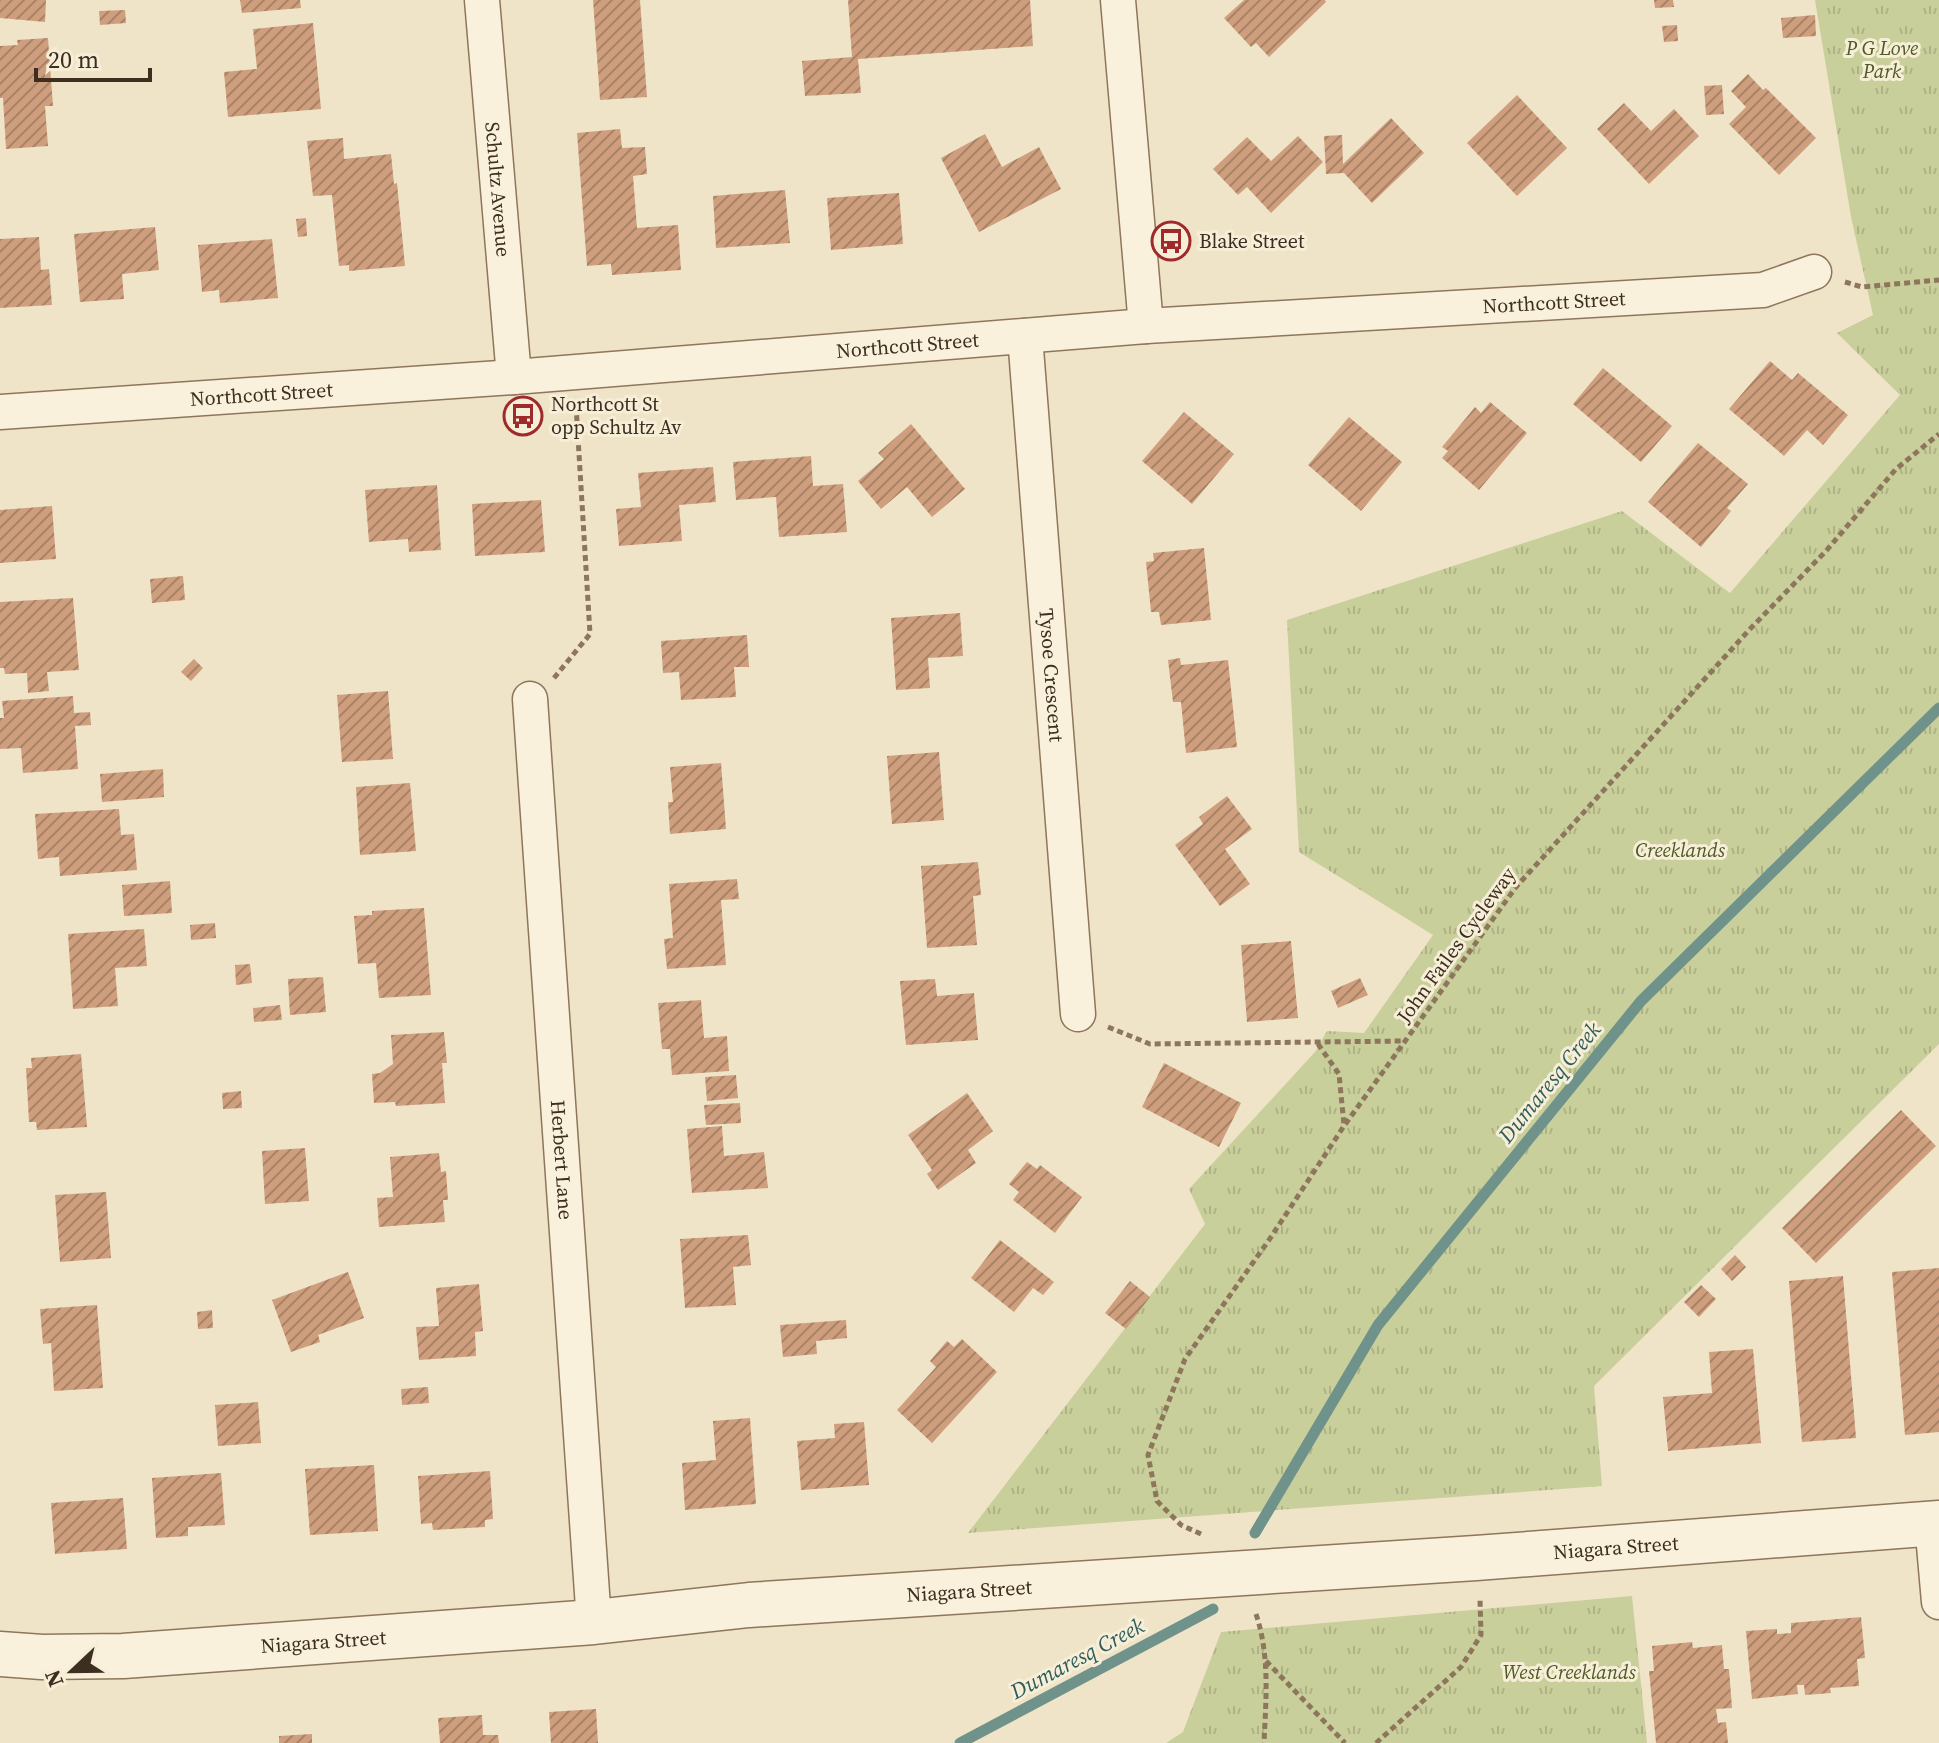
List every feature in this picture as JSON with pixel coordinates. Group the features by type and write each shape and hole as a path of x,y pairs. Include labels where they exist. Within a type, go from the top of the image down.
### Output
{"street":[{"name":"Schultz Avenue","path":"482,0 514,377"},
{"path":"1118,0 1146,326"},
{"name":"Northcott Street","path":"0,412 514,377 1146,326 1763,290 1814,272"},
{"name":"Tysoe Crescent","path":"1025,336 1078,1014"},
{"name":"Herbert Lane","path":"530,699 594,1622"},
{"path":"1936,1523 1939,1602"},
{"name":"Niagara Street","path":"0,1654 123,1656 594,1622 749,1605 1476,1558 1936,1523"}],"path":[{"path":"1862,287 1939,280"},
{"path":"563,670 590,634 576,398"},
{"name":"John Failes Cycleway","path":"1204,1535 1181,1525 1157,1501 1148,1455 1185,1359 1344,1126 1516,887 1750,629 1826,551 1896,469 1939,434"},
{"path":"1125,1034 1150,1044 1405,1041"},
{"path":"1318,1044 1339,1074 1344,1126"},
{"path":"1376,1743 1461,1667 1481,1635 1479,1590"},
{"path":"1254,1606 1263,1635 1266,1661 1264,1743"},
{"path":"1266,1661 1345,1743"}],"green space":[{"name":"Creeklands","path":"1815,0 1939,0 1939,1044 1594,1386 1602,1486 968,1533 1205,1224 1189,1189 1315,1052 1327,1031 1364,1033 1433,935 1299,852 1287,620 1622,511 1730,593 1900,395 1837,333 1873,315 1851,217"},
{"name":"West Creeklands","path":"1632,1596 1647,1743 1166,1743 1183,1732 1221,1632"}],"building":[{"path":"0,0 46,0 45,22 0,18"},
{"path":"240,0 300,0 301,8 242,13"},
{"path":"593,0 640,0 647,97 600,100"},
{"path":"848,0 1030,0 1033,46 858,59 861,93 805,96 802,61 852,57"},
{"path":"1244,0 1326,2 1269,57 1256,43 1251,47 1224,18"},
{"path":"1654,0 1673,0 1674,7 1655,8"},
{"path":"125,10 126,23 100,25 99,11"},
{"path":"1815,15 1816,36 1783,38 1781,18"},
{"path":"313,23 321,109 228,117 224,72 257,69 253,29"},
{"path":"1677,25 1678,41 1664,42 1662,26"},
{"path":"48,38 53,106 45,106 48,146 6,149 3,98 0,98 0,46 18,45 17,40"},
{"path":"1748,74 1816,138 1779,175 1729,124 1746,107 1731,91"},
{"path":"1722,85 1724,114 1706,115 1704,86"},
{"path":"1517,95 1567,148 1517,196 1467,143"},
{"path":"1624,103 1651,131 1674,109 1699,136 1649,184 1597,129"},
{"path":"1391,118 1424,153 1372,203 1344,173 1326,174 1324,136 1342,135 1343,164"},
{"path":"620,129 622,148 645,147 647,174 633,176 637,228 678,225 681,270 612,275 611,264 587,266 577,133"},
{"path":"985,134 1002,167 1039,147 1061,189 979,232 941,158"},
{"path":"1298,136 1323,162 1271,213 1247,187 1238,195 1213,169 1247,137 1271,161"},
{"path":"343,138 344,159 391,154 405,266 349,271 349,265 339,266 332,195 313,196 307,141"},
{"path":"785,190 790,243 716,248 713,196"},
{"path":"899,193 903,244 831,250 827,198"},
{"path":"306,218 307,236 298,237 296,219"},
{"path":"155,227 159,270 122,274 124,299 80,302 74,234"},
{"path":"39,237 41,270 49,269 52,305 0,308 0,239"},
{"path":"272,239 278,298 220,303 219,290 202,292 198,245"},
{"path":"1770,361 1792,380 1798,373 1848,415 1823,445 1807,430 1784,456 1729,409"},
{"path":"1603,368 1672,426 1641,462 1573,404"},
{"path":"1490,402 1527,433 1479,490 1442,458 1448,451 1442,447 1475,407 1481,413"},
{"path":"1184,412 1234,454 1192,504 1142,461"},
{"path":"1349,417 1402,462 1361,511 1308,465"},
{"path":"911,424 965,489 932,517 907,487 881,509 858,481 884,459 878,453"},
{"path":"1698,443 1748,484 1727,508 1731,511 1701,547 1648,502"},
{"path":"811,456 813,486 843,484 847,532 779,537 776,497 736,500 733,462"},
{"path":"713,467 716,502 679,505 682,541 619,546 616,509 641,507 638,473"},
{"path":"437,485 441,550 409,552 408,539 369,542 365,490"},
{"path":"541,500 545,552 475,556 472,504"},
{"path":"52,506 56,559 0,563 0,510"},
{"path":"1204,548 1211,620 1161,625 1159,612 1151,612 1146,562 1154,561 1153,553"},
{"path":"183,576 185,600 152,603 150,579"},
{"path":"73,598 79,670 47,672 49,691 28,693 27,673 5,674 4,668 0,668 0,602"},
{"path":"960,613 963,656 928,658 930,688 896,690 891,618"},
{"path":"747,635 749,667 734,667 736,697 681,700 679,672 663,673 661,641"},
{"path":"1180,658 1181,665 1228,660 1237,747 1186,753 1181,702 1173,702 1168,660"},
{"path":"194,659 203,668 191,681 181,672"},
{"path":"388,691 393,759 342,762 337,695"},
{"path":"73,696 74,713 90,712 91,725 75,726 78,769 23,773 21,748 0,749 0,718 4,718 2,701"},
{"path":"939,752 944,820 892,824 887,756"},
{"path":"721,763 726,829 670,834 668,802 673,802 670,767"},
{"path":"163,769 164,797 102,802 100,774"},
{"path":"410,783 416,851 360,855 356,787"},
{"path":"1227,796 1252,829 1225,849 1250,884 1220,906 1175,845 1203,824 1199,817"},
{"path":"119,809 121,835 134,834 137,870 60,876 59,857 38,859 35,814"},
{"path":"978,862 981,895 973,896 977,945 927,948 921,866"},
{"path":"737,879 739,899 721,900 726,965 667,969 664,939 673,938 669,884"},
{"path":"170,881 172,913 124,916 122,885"},
{"path":"424,908 431,995 379,998 376,963 358,964 354,916 372,915 372,911"},
{"path":"215,923 216,938 191,940 190,925"},
{"path":"144,929 147,966 115,968 118,1006 73,1009 68,934"},
{"path":"1291,941 1298,1018 1247,1022 1241,945"},
{"path":"250,964 252,983 236,985 235,965"},
{"path":"323,977 326,1012 290,1015 288,979"},
{"path":"1360,978 1368,995 1338,1008 1331,991"},
{"path":"935,979 937,996 974,993 978,1040 906,1045 900,981"},
{"path":"701,1000 704,1038 727,1036 729,1071 672,1075 670,1049 662,1049 658,1003"},
{"path":"280,1005 282,1020 254,1022 253,1008"},
{"path":"444,1032 447,1063 442,1063 445,1103 396,1106 395,1102 374,1103 372,1074 380,1073 393,1064 391,1035"},
{"path":"81,1054 87,1127 37,1130 36,1122 29,1122 26,1068 32,1068 31,1058"},
{"path":"1164,1063 1241,1103 1219,1147 1142,1107"},
{"path":"736,1075 738,1098 707,1101 705,1077"},
{"path":"241,1091 242,1108 223,1109 222,1093"},
{"path":"967,1093 993,1131 968,1150 976,1163 938,1190 927,1174 932,1170 908,1135"},
{"path":"740,1103 741,1123 706,1125 704,1105"},
{"path":"1901,1110 1936,1146 1816,1263 1782,1228"},
{"path":"722,1126 724,1156 764,1152 768,1188 692,1193 687,1129"},
{"path":"305,1148 309,1201 265,1204 262,1151"},
{"path":"439,1153 441,1172 446,1171 448,1200 443,1200 445,1222 379,1227 377,1198 393,1197 390,1157"},
{"path":"1027,1162 1037,1169 1040,1165 1082,1197 1055,1233 1013,1200 1019,1192 1009,1184"},
{"path":"106,1192 111,1258 60,1262 55,1195"},
{"path":"748,1235 751,1265 733,1267 736,1305 685,1308 680,1239"},
{"path":"1000,1240 1054,1282 1043,1295 1033,1288 1014,1312 971,1278"},
{"path":"1735,1255 1746,1267 1732,1281 1721,1269"},
{"path":"1939,1268 1939,1432 1905,1435 1892,1272"},
{"path":"348,1272 364,1318 318,1335 320,1342 291,1352 272,1300"},
{"path":"1843,1276 1856,1438 1802,1442 1789,1281"},
{"path":"1130,1281 1150,1297 1126,1329 1105,1313"},
{"path":"479,1284 483,1331 475,1332 476,1356 419,1360 416,1327 439,1326 436,1288"},
{"path":"1701,1285 1716,1299 1699,1317 1684,1302"},
{"path":"97,1305 103,1388 54,1391 51,1343 43,1344 40,1309"},
{"path":"212,1310 213,1328 198,1329 197,1312"},
{"path":"846,1320 847,1338 816,1341 817,1354 783,1357 780,1325"},
{"path":"962,1339 997,1372 932,1443 897,1410 936,1367 930,1361 947,1341 954,1347"},
{"path":"1753,1349 1761,1443 1668,1451 1663,1397 1712,1393 1709,1352"},
{"path":"428,1387 429,1403 402,1405 401,1389"},
{"path":"258,1402 261,1443 218,1446 215,1405"},
{"path":"750,1418 756,1504 685,1510 682,1463 716,1460 713,1421"},
{"path":"864,1422 869,1485 801,1490 797,1441 835,1438 834,1424"},
{"path":"374,1465 378,1531 310,1535 305,1469"},
{"path":"490,1471 493,1519 485,1520 485,1527 433,1530 432,1523 421,1524 418,1476"},
{"path":"221,1473 225,1525 188,1527 188,1536 156,1538 152,1478"},
{"path":"123,1498 127,1549 55,1554 51,1503"},
{"path":"1861,1617 1865,1658 1857,1659 1859,1686 1830,1688 1831,1693 1805,1695 1804,1685 1797,1685 1798,1694 1752,1699 1746,1631 1777,1629 1777,1634 1791,1633 1791,1623"},
{"path":"1692,1642 1693,1648 1722,1645 1724,1669 1729,1669 1732,1708 1716,1709 1718,1723 1726,1722 1728,1743 1656,1743 1649,1671 1654,1671 1652,1646"},
{"path":"596,1709 598,1743 551,1743 549,1712"},
{"path":"482,1715 483,1735 498,1735 499,1743 440,1743 438,1718"},
{"path":"312,1734 312,1743 279,1743 279,1736"}],"waterway":[{"name":"Dumaresq Creek","path":"1255,1533 1378,1325 1641,1001 1939,708"},
{"name":"Dumaresq Creek","path":"960,1743 1213,1609"}],"place":[{"name":"Blake Street","path":"1171,241"},
{"name":"Northcott St opp Schultz Av","path":"523,416"}],"park label":[{"name":"P G Love Park","path":"1882,60"}]}
